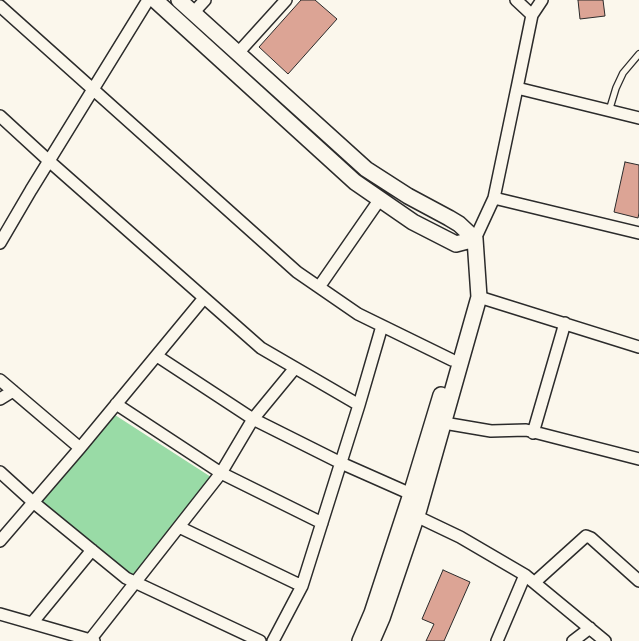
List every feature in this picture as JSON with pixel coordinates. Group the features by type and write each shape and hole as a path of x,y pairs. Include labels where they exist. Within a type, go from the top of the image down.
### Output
{"street":[{"path":"0,243 148,0"},
{"path":"155,0 355,182 413,222 456,244 474,239"},
{"path":"179,0 366,170 408,196 459,224 474,239"},
{"path":"193,13 205,0"},
{"path":"238,53 286,0"},
{"path":"516,0 532,15"},
{"path":"372,641 382,618 416,516 444,423 479,292 474,239 494,198 532,15 542,0"},
{"path":"0,6 297,272 358,314 452,360"},
{"path":"517,88 639,118"},
{"path":"0,116 261,348 359,405"},
{"path":"494,198 639,233"},
{"path":"319,287 380,199"},
{"path":"479,292 565,323 639,347"},
{"path":"360,641 372,613 411,494 469,305 479,292"},
{"path":"0,540 80,448 204,298"},
{"path":"533,433 565,323"},
{"path":"272,641 302,586 359,405 382,326"},
{"path":"157,356 253,419 341,463 411,494"},
{"path":"0,614 92,640 221,473 253,419 296,368"},
{"path":"0,380 80,448"},
{"path":"0,399 12,391"},
{"path":"116,404 221,473 322,523"},
{"path":"444,423 490,431 526,430 639,459"},
{"path":"0,472 33,502 126,578 260,641"},
{"path":"416,516 460,537 530,578 605,641"},
{"path":"179,527 302,586"},
{"path":"497,641 530,578 586,536 591,538 639,581"},
{"path":"32,623 92,550"},
{"path":"572,641 590,628"}],"lane":[{"path":"609,111 616,88 623,73 639,54"}],"green space":[{"path":"115,415 211,477 132,576 41,503"}],"building":[{"path":"301,0 315,0 337,19 288,74 259,47"},
{"path":"578,0 603,0 605,16 580,19"},
{"path":"625,162 639,165 638,218 614,212"},
{"path":"443,570 470,582 444,641 426,641 434,624 422,619"}]}
